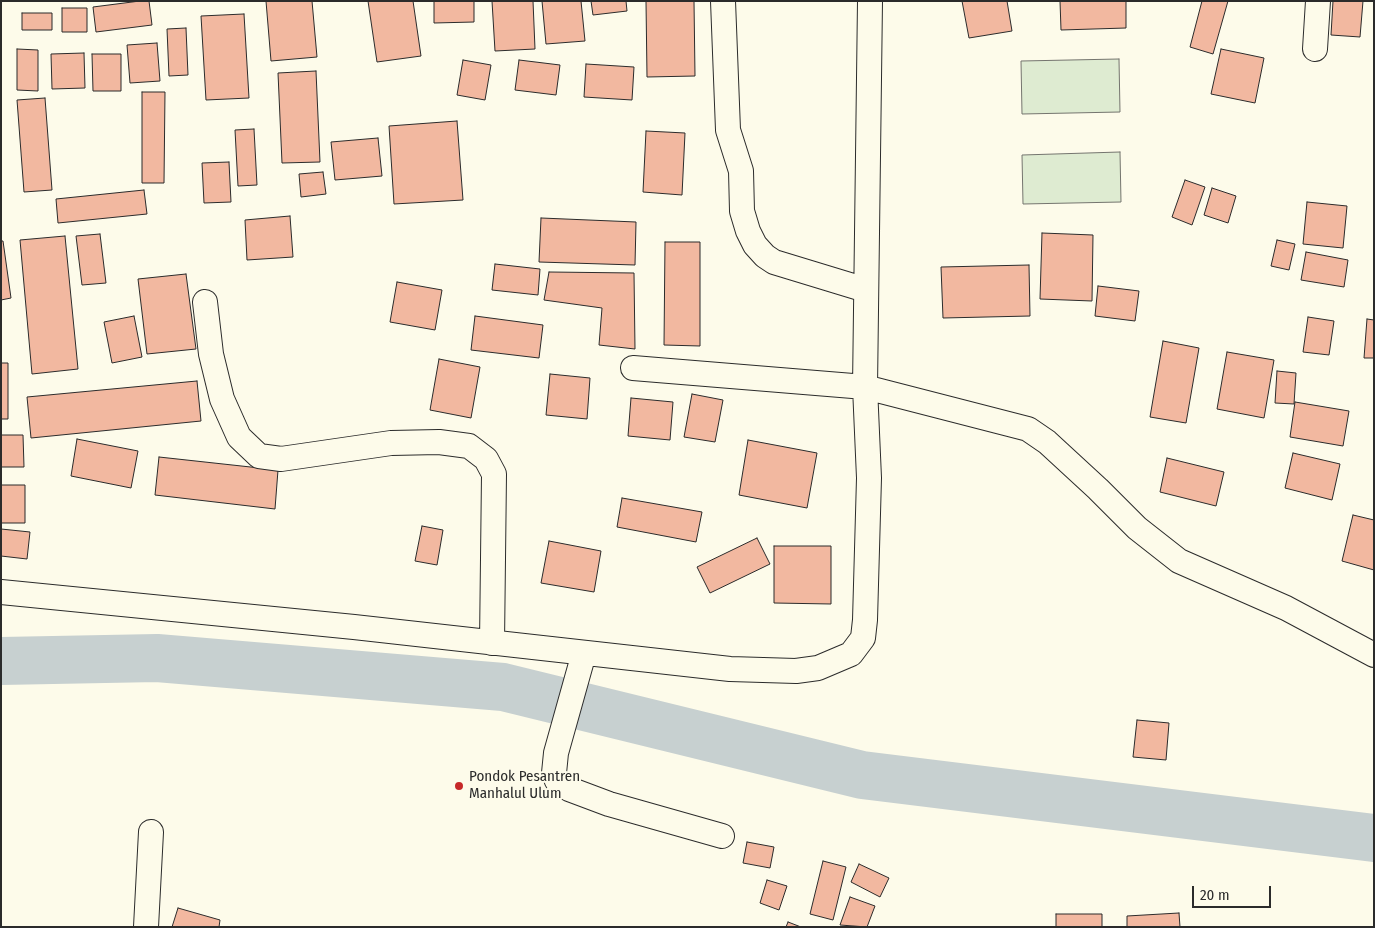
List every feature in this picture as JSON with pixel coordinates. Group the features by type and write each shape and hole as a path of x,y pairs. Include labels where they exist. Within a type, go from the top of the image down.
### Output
{"street":[{"path":"723,1 728,130 741,171 742,211 748,231 755,245 765,256 774,262 866,290"},
{"path":"1,592 112,601 730,669 796,671 818,668 851,654 863,638 865,620 869,478 864,387 870,1"},
{"path":"1315,49 1318,1"},
{"path":"205,302 211,354 222,399 239,437 259,456 281,459 391,443 440,442 469,446 486,459 494,474 492,643"},
{"path":"633,368 864,387 1028,429 1047,442 1098,488 1137,528 1179,561 1286,608 1374,655"},
{"path":"584,653 554,766 556,781 568,789 609,804 722,836"},
{"path":"146,927 151,832"}],"green space":[{"path":"1119,59 1120,112 1022,114 1021,61"},
{"path":"1120,152 1121,202 1023,204 1022,155"}],"building":[{"path":"149,1 152,25 96,32 93,7"},
{"path":"266,1 312,1 317,57 271,61"},
{"path":"368,1 413,1 421,56 377,62"},
{"path":"434,1 474,1 474,22 434,23"},
{"path":"492,1 533,1 535,49 495,51"},
{"path":"542,1 581,1 585,41 546,44"},
{"path":"591,1 626,1 627,11 593,15"},
{"path":"646,1 694,1 695,76 647,77"},
{"path":"962,1 1007,1 1012,31 969,38"},
{"path":"1060,1 1126,1 1126,28 1061,30"},
{"path":"1202,1 1228,1 1213,54 1190,47"},
{"path":"1333,1 1363,1 1360,37 1331,35"},
{"path":"62,8 87,8 87,32 62,32"},
{"path":"22,13 52,13 52,30 22,30"},
{"path":"244,14 249,98 206,100 201,16"},
{"path":"186,28 188,75 169,76 167,29"},
{"path":"157,43 160,81 130,83 127,45"},
{"path":"17,49 38,50 38,91 17,90"},
{"path":"1221,49 1264,58 1255,103 1211,94"},
{"path":"84,53 85,88 52,89 51,54"},
{"path":"92,54 121,54 121,91 93,91"},
{"path":"463,60 491,65 485,100 457,95"},
{"path":"519,60 560,65 556,95 515,90"},
{"path":"586,64 634,67 632,100 584,97"},
{"path":"316,71 320,162 282,163 278,73"},
{"path":"142,92 165,92 164,183 142,183"},
{"path":"45,98 52,190 24,192 17,100"},
{"path":"457,121 463,200 394,204 389,126"},
{"path":"254,129 257,185 238,186 235,130"},
{"path":"646,131 685,133 682,195 643,192"},
{"path":"378,138 382,176 335,180 331,142"},
{"path":"229,162 231,202 204,203 202,163"},
{"path":"323,172 326,194 301,197 299,174"},
{"path":"1185,180 1205,187 1192,225 1172,217"},
{"path":"1212,188 1236,196 1228,223 1204,215"},
{"path":"144,190 147,214 58,223 56,199"},
{"path":"1307,202 1347,206 1343,248 1303,244"},
{"path":"290,216 293,257 247,260 245,220"},
{"path":"541,218 636,222 635,265 539,262"},
{"path":"1042,233 1093,235 1092,301 1040,299"},
{"path":"100,234 106,283 82,285 76,236"},
{"path":"65,236 78,369 32,374 20,240"},
{"path":"1277,240 1295,244 1289,270 1271,266"},
{"path":"1,241 3,241 11,298 1,300"},
{"path":"665,242 700,242 700,346 664,345"},
{"path":"1306,252 1348,260 1344,287 1301,280"},
{"path":"495,264 540,269 538,295 492,290"},
{"path":"1029,265 1030,316 943,318 941,267"},
{"path":"549,272 634,273 635,349 599,345 602,308 544,300"},
{"path":"186,274 196,349 147,354 138,279"},
{"path":"397,282 442,290 435,330 390,322"},
{"path":"1098,286 1139,291 1135,321 1095,316"},
{"path":"134,316 142,357 112,363 104,322"},
{"path":"475,316 543,325 539,358 471,350"},
{"path":"1308,317 1334,321 1329,355 1303,352"},
{"path":"1367,319 1374,320 1374,358 1364,358"},
{"path":"1163,341 1199,348 1186,423 1150,417"},
{"path":"1227,352 1274,360 1264,418 1217,409"},
{"path":"439,359 480,367 471,418 430,410"},
{"path":"1,363 8,363 8,419 1,419"},
{"path":"1277,371 1296,373 1294,404 1275,403"},
{"path":"550,374 590,378 587,419 546,415"},
{"path":"197,381 201,421 31,438 27,397"},
{"path":"692,394 723,400 715,442 684,437"},
{"path":"631,398 673,402 670,440 628,436"},
{"path":"1295,402 1349,411 1343,446 1290,437"},
{"path":"1,435 23,435 24,467 1,467"},
{"path":"77,439 138,451 131,488 71,476"},
{"path":"748,440 817,453 807,508 739,495"},
{"path":"1293,453 1340,464 1332,500 1285,488"},
{"path":"159,457 278,470 275,509 155,495"},
{"path":"1167,458 1224,472 1216,506 1160,492"},
{"path":"1,485 25,485 25,523 1,523"},
{"path":"622,498 702,512 696,542 617,527"},
{"path":"1353,515 1374,520 1374,570 1342,561"},
{"path":"422,526 443,530 437,565 415,561"},
{"path":"1,529 30,532 27,559 1,556"},
{"path":"757,538 770,564 710,593 697,567"},
{"path":"549,541 601,551 594,592 541,583"},
{"path":"774,546 831,546 831,604 774,603"},
{"path":"1137,720 1169,723 1166,760 1133,757"},
{"path":"747,842 774,847 770,868 743,863"},
{"path":"823,861 846,867 833,920 810,914"},
{"path":"859,864 889,878 880,897 851,882"},
{"path":"767,880 787,886 779,910 760,903"},
{"path":"850,897 875,906 867,927 840,925"},
{"path":"178,908 220,920 219,927 172,927"},
{"path":"1179,913 1180,927 1127,927 1127,916"},
{"path":"1056,914 1102,914 1102,927 1056,927"},
{"path":"788,922 801,927 786,927"}],"waterway":[{"path":"1,661 157,658 503,687 862,775 1374,838"}],"place":[{"name":"Pondok Pesantren Manhalul Ulum","path":"459,786"}]}
